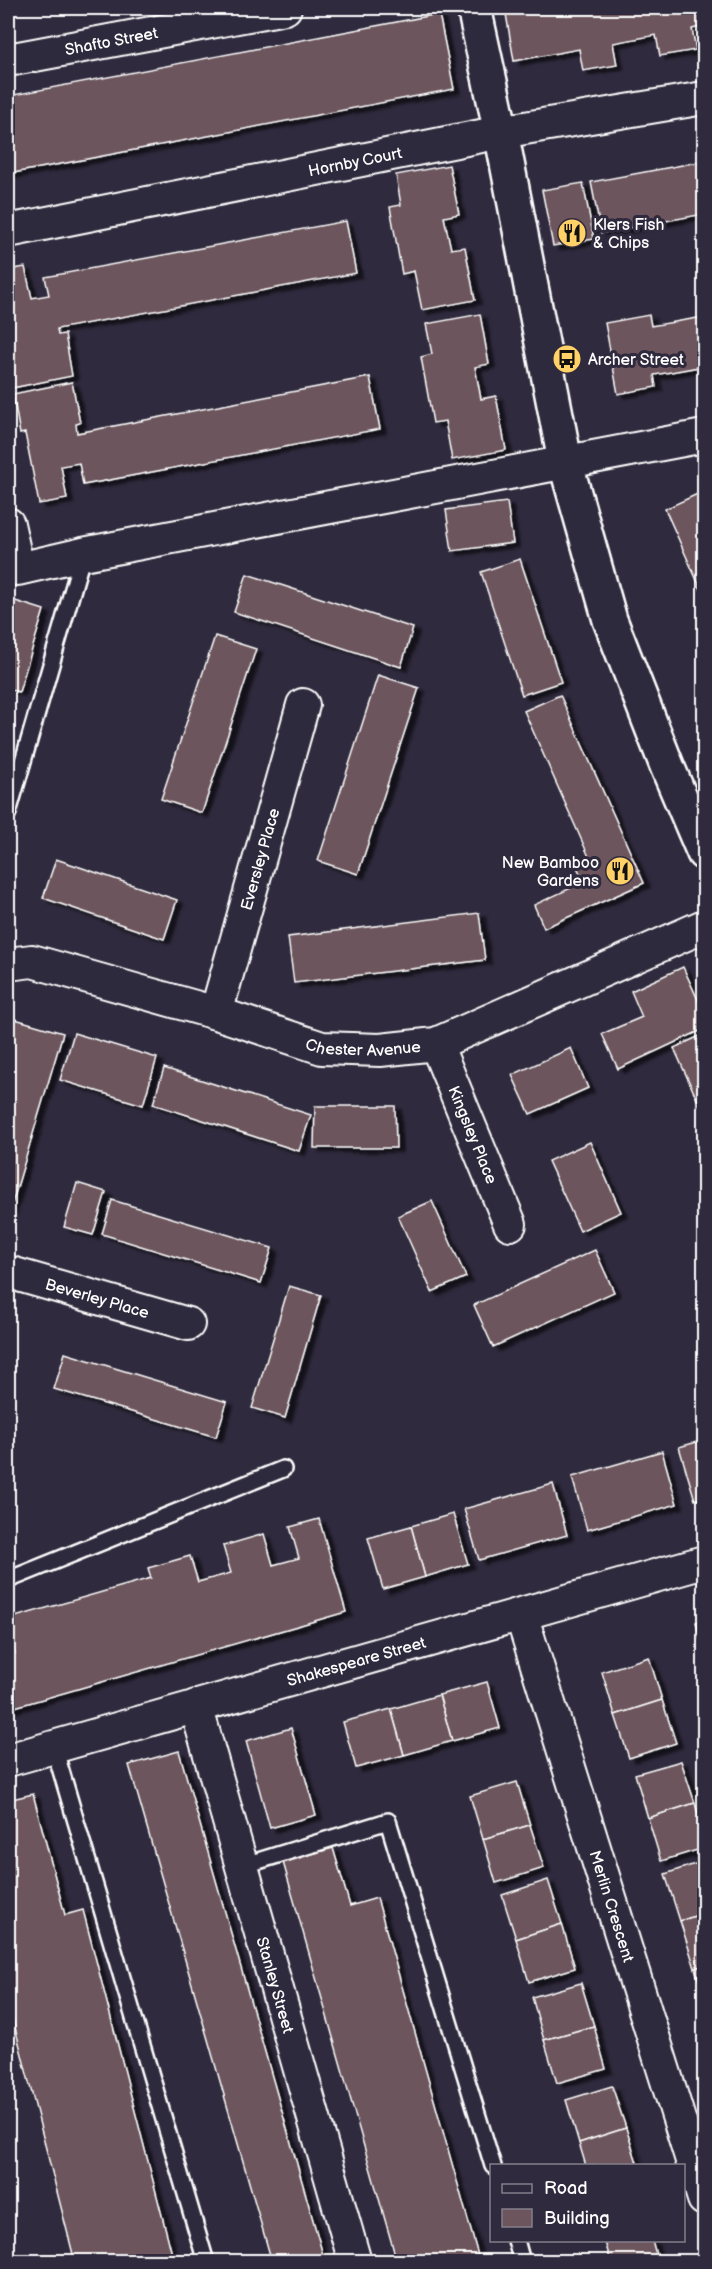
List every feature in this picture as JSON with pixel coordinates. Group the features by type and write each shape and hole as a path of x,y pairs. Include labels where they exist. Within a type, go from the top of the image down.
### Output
{"main road":[{"path":"474,8 501,132 565,461 610,620 667,766 705,853"}],"street":[{"name":"Shafto Street","path":"8,60 285,8"},
{"name":"Hornby Court","path":"8,231 501,132 705,98"},
{"path":"8,524 18,569 83,554 705,436"},
{"name":"Eversley Place","path":"216,1013 303,705"},
{"name":"Chester Avenue","path":"8,964 32,961 216,1013 322,1048 380,1050 436,1044 705,926"},
{"name":"Kingsley Place","path":"436,1044 510,1224"},
{"name":"Beverley Place","path":"8,1272 188,1324"},
{"name":"Shakespeare Street","path":"8,1760 705,1562"},
{"name":"Merlin Crescent","path":"521,1614 705,2199"},
{"name":"Stanley Street","path":"196,1706 355,2262"}],"lane":[{"path":"8,813 83,554"},
{"path":"8,1580 283,1469"},
{"path":"54,1747 206,2262"},
{"path":"242,1866 388,1821 492,2164"},
{"path":"516,2242 522,2262"}],"building":[{"path":"505,8 704,8 704,26 692,29 696,50 660,56 656,35 613,43 617,65 583,71 579,49 514,61"},
{"path":"439,14 454,89 8,174 8,96"},
{"path":"704,161 704,214 601,233 591,182"},
{"path":"449,165 459,214 444,217 451,249 465,247 475,300 422,310 414,271 402,274 390,207 401,205 396,175"},
{"path":"583,183 594,239 553,246 542,190"},
{"path":"346,221 356,273 57,329 58,335 65,334 72,376 12,388 8,365 8,345 13,344 8,315 8,270 25,267 32,298 49,295 45,277"},
{"path":"480,314 489,364 475,367 481,399 496,396 506,450 452,460 445,421 433,423 421,357 432,354 426,324"},
{"path":"649,315 651,326 704,317 704,366 654,375 656,387 618,394 605,323"},
{"path":"370,377 380,429 83,485 79,463 61,466 67,499 39,504 25,433 20,434 13,394 72,382 80,423 76,424 77,433"},
{"path":"704,491 704,596 665,509"},
{"path":"507,502 513,543 452,551 446,510"},
{"path":"520,559 561,682 522,695 481,572"},
{"path":"247,574 413,628 401,667 234,612"},
{"path":"9,599 44,610 19,692 8,689"},
{"path":"215,636 256,649 202,813 161,799"},
{"path":"378,675 419,688 358,874 318,861"},
{"path":"560,695 644,883 544,928 534,905 584,882 576,865 590,859 524,711"},
{"path":"56,859 177,900 164,939 43,898"},
{"path":"479,913 485,960 294,983 288,937"},
{"path":"683,967 704,1013 704,1029 618,1069 602,1034 642,1017 631,991"},
{"path":"15,1019 63,1033 10,1211 8,1210 8,1043"},
{"path":"74,1033 157,1058 143,1105 60,1080"},
{"path":"704,1034 704,1115 674,1048"},
{"path":"571,1048 588,1088 530,1114 512,1075"},
{"path":"164,1068 311,1115 299,1151 153,1104"},
{"path":"315,1106 395,1106 396,1148 314,1148"},
{"path":"590,1142 621,1212 580,1231 548,1161"},
{"path":"77,1183 106,1192 93,1235 64,1227"},
{"path":"112,1200 272,1248 261,1283 102,1234"},
{"path":"432,1201 466,1277 432,1292 398,1216"},
{"path":"595,1250 614,1292 493,1347 474,1305"},
{"path":"289,1286 321,1295 285,1418 252,1408"},
{"path":"65,1353 227,1402 216,1437 54,1389"},
{"path":"704,1440 704,1497 695,1500 679,1447"},
{"path":"662,1451 677,1504 587,1530 572,1477"},
{"path":"553,1484 567,1535 479,1560 464,1509"},
{"path":"453,1514 468,1564 425,1577 411,1526"},
{"path":"319,1519 346,1612 8,1709 8,1655 15,1653 8,1628 8,1619 151,1578 148,1568 190,1556 198,1582 231,1573 223,1546 264,1534 273,1565 299,1558 290,1527"},
{"path":"411,1526 425,1577 383,1589 368,1538"},
{"path":"704,1620 704,1654 696,1622"},
{"path":"649,1657 662,1700 615,1715 602,1672"},
{"path":"487,1682 500,1728 452,1741 439,1695"},
{"path":"439,1695 452,1741 404,1755 391,1709"},
{"path":"662,1700 676,1743 629,1758 615,1715"},
{"path":"391,1709 404,1755 356,1768 343,1722"},
{"path":"291,1728 316,1815 270,1828 246,1741"},
{"path":"179,1751 325,2262 272,2262 129,1765"},
{"path":"681,1761 695,1803 648,1818 635,1774"},
{"path":"517,1782 530,1825 483,1839 470,1796"},
{"path":"33,1794 65,1915 83,1910 174,2262 75,2262 8,2000 8,1800"},
{"path":"695,1803 704,1837 704,1848 661,1861 648,1818"},
{"path":"530,1825 544,1868 496,1883 483,1839"},
{"path":"333,1848 350,1906 377,1898 479,2259 471,2262 397,2262 283,1862"},
{"path":"704,1861 704,1913 680,1921 665,1874"},
{"path":"548,1880 562,1924 516,1939 502,1895"},
{"path":"704,1913 704,1965 695,1968 680,1921"},
{"path":"562,1924 575,1968 529,1982 516,1939"},
{"path":"704,1965 704,1997 695,1968"},
{"path":"581,1983 594,2026 544,2040 532,1997"},
{"path":"594,2026 606,2069 557,2083 544,2040"},
{"path":"612,2086 626,2128 579,2143 566,2100"},
{"path":"626,2128 637,2164 585,2164 579,2143"},
{"path":"605,2242 653,2242 658,2262 611,2262"}],"place":[{"name":"Klers Fish & Chips","path":"572,233"},
{"name":"Archer Street","path":"567,359"},
{"name":"New Bamboo Gardens","path":"620,871"}]}
